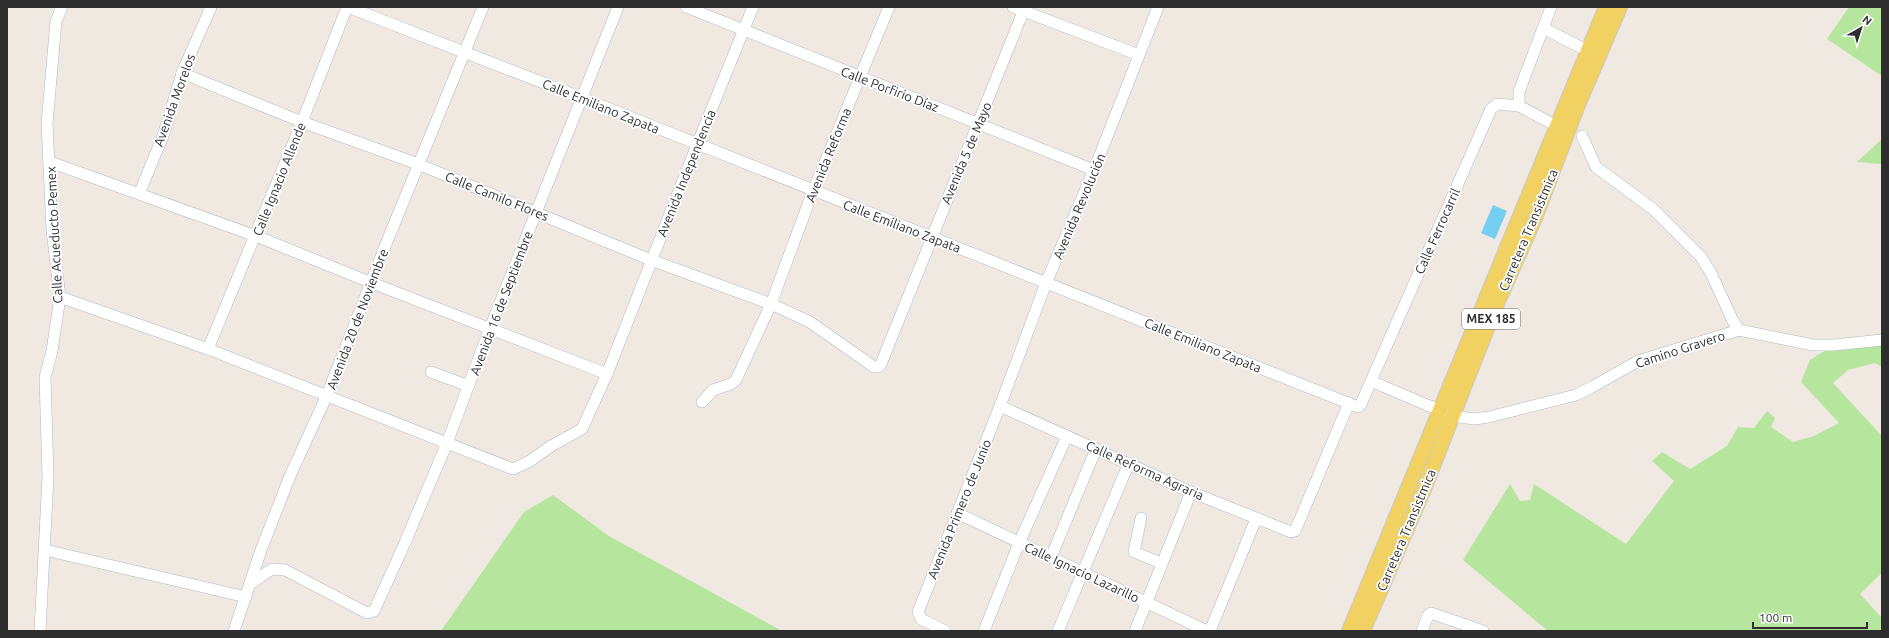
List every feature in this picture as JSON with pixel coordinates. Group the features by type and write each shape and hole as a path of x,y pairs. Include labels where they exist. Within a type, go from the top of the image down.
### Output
{"main road":[{"name":"Carretera Transistmica","path":"1348,631 1606,7"},
{"name":"Carretera Transistmica","path":"1363,631 1424,489 1496,306 1535,218 1578,105 1620,7"},
{"path":"1454,414 1450,401 1466,358 1467,345"},
{"path":"1424,489 1423,481 1443,424 1440,409"}],"street":[{"name":"Calle Acueducto Pemex","path":"40,631 48,476 45,377 52,351 60,297 52,230 50,162 47,124 48,98 56,21 62,7"},
{"name":"Avenida Morelos","path":"139,194 163,136 182,73 211,7"},
{"name":"Calle Emiliano Zapata","path":"347,7 582,98 1349,403"},
{"name":"Calle Ignacio Allende","path":"208,349 240,268 256,236 347,7"},
{"name":"Avenida 20 de Noviembre","path":"234,631 261,550 290,476 327,395 418,164 483,7"},
{"name":"Avenida 16 de Septiembre","path":"250,584 272,569 285,570 367,613 374,611 404,545 447,443 490,328 618,7"},
{"name":"Calle Porfirio Díaz","path":"686,7 744,29 860,78 1094,170"},
{"name":"Avenida Independencia","path":"447,443 514,469 530,461 551,446 582,429 607,374 697,144 753,7"},
{"name":"Avenida Reforma","path":"702,402 713,390 731,384 736,380 771,304 814,191 889,7"},
{"name":"Avenida Revolución","path":"1000,406 1046,283 1094,170 1158,7"},
{"path":"1519,106 1519,92 1551,7"},
{"path":"1020,8 1139,55"},
{"name":"Avenida 5 de Mayo","path":"810,322 874,367 878,367 881,364 931,236 979,124 1020,8"},
{"path":"1543,28 1588,50"},
{"name":"Calle Camilo Flores","path":"182,73 302,122 418,164 651,260 771,304 810,322"},
{"name":"Calle Ferrocarril","path":"1371,381 1491,109 1497,104 1519,106 1551,123"},
{"path":"1582,136 1596,167 1653,209 1701,257 1711,273 1733,321 1739,330"},
{"path":"50,162 256,236 372,283 607,374"},
{"path":"60,297 208,349 447,443"},
{"name":"Camino Gravero","path":"1440,409 1474,419 1489,417 1576,395 1638,361 1739,330 1813,345 1834,345 1882,340"},
{"path":"431,372 469,386"},
{"path":"1349,403 1360,406 1371,381 1440,409"},
{"name":"Calle Reforma Agraria","path":"1000,406 1191,492 1291,532 1295,531 1349,403"},
{"name":"Avenida Primero de Junio","path":"945,631 921,619 918,612 1000,406"},
{"path":"984,631 1020,543 1067,436"},
{"path":"1051,557 1096,449"},
{"path":"1058,631 1129,463"},
{"path":"1135,631 1161,563 1191,492"},
{"name":"Calle Ignacio Lazarillo","path":"957,513 1208,631"},
{"path":"1141,518 1134,552 1161,563"},
{"path":"1208,631 1256,519"},
{"path":"44,550 246,597"},
{"path":"1422,631 1428,615 1431,613 1470,629 1483,631"}],"green space":[{"path":"1849,7 1882,7 1882,76 1827,39"},
{"path":"1882,139 1882,164 1857,162"},
{"path":"1882,346 1882,367 1875,363 1848,370 1833,383 1882,436 1882,573 1860,594 1882,618 1882,631 1548,631 1463,560 1510,484 1520,501 1530,500 1534,484 1626,544 1674,481 1652,461 1662,452 1690,469 1727,446 1738,427 1754,428 1767,411 1775,418 1771,427 1793,442 1814,436 1839,423 1801,382 1810,360 1826,350"},
{"path":"553,495 609,536 782,631 441,631 524,512"}],"water":[{"path":"1493,205 1507,211 1495,239 1481,233"}]}
